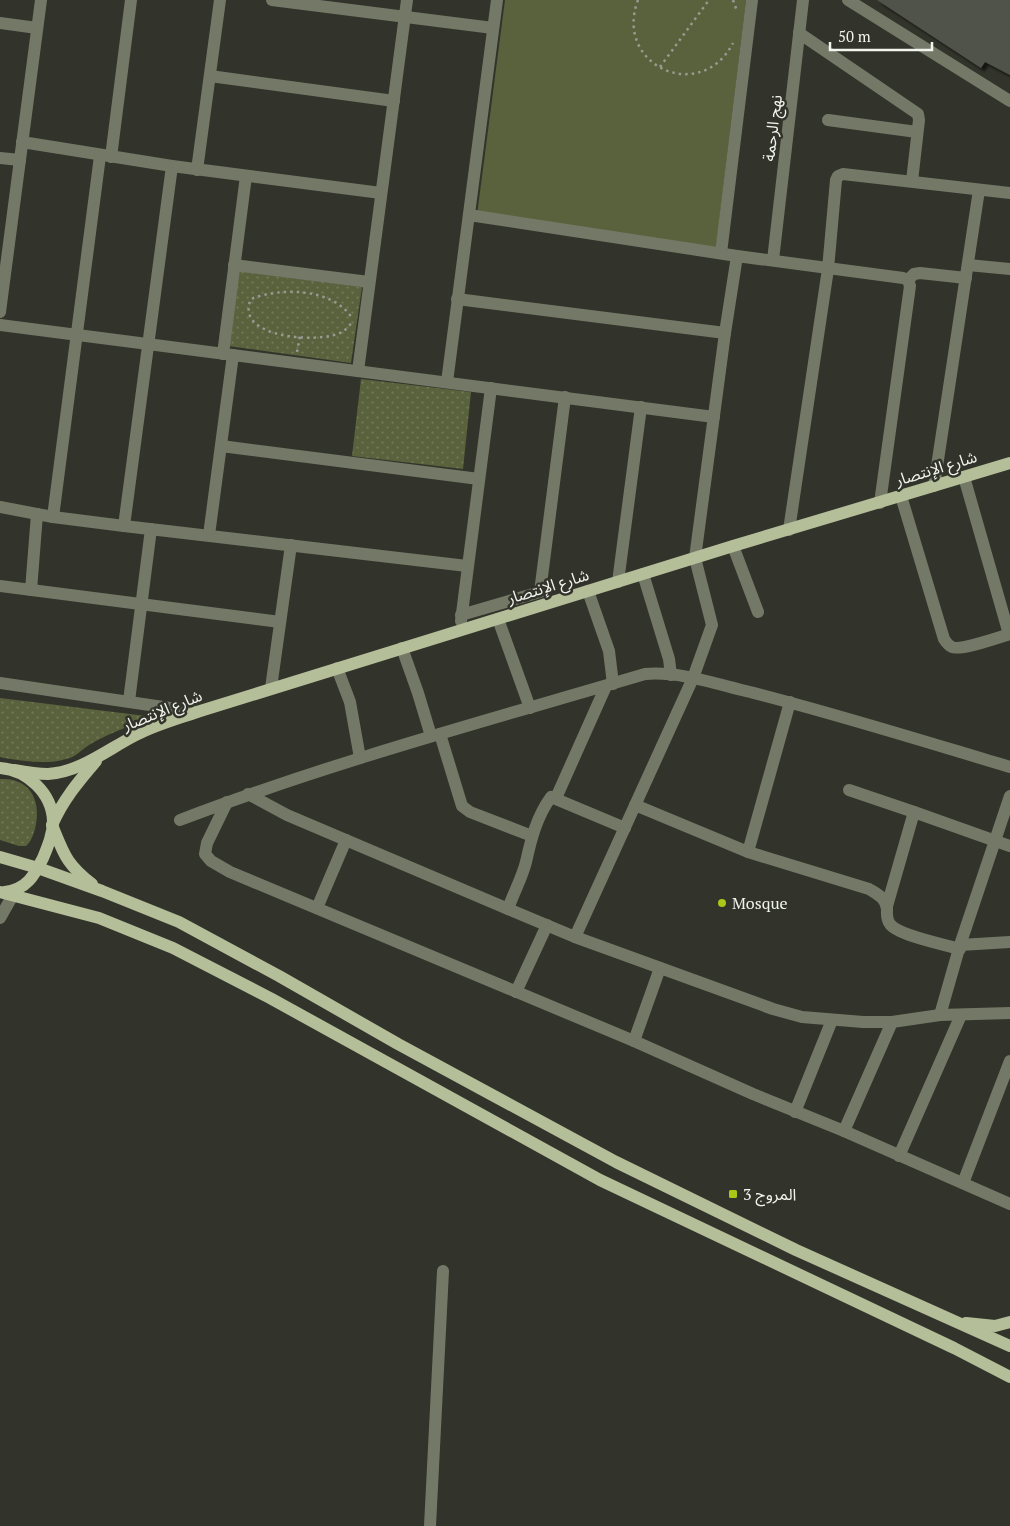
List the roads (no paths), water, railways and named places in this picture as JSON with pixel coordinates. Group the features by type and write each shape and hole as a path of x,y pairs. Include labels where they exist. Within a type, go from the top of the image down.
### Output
{"main road":[{"name":"شارع الإنتصار","path":"102,755 137,734 271,688 1010,463"},
{"path":"4,768 50,774 82,765 102,755"},
{"path":"102,755 68,794 52,825 64,856 71,866 102,891"},
{"path":"0,891 13,891 32,879 50,842 52,825 51,809 41,789 33,781 4,768"},
{"path":"0,857 38,868 102,891 179,922 398,1044 616,1162 796,1250 1010,1346"},
{"path":"0,891 99,918 173,948 278,1003 600,1180 954,1348 1010,1377"},
{"path":"954,1321 995,1326 1010,1322"}],"street":[{"path":"0,312 2,281 41,0"},
{"path":"53,517 77,335 131,0"},
{"path":"197,170 220,0"},
{"path":"272,0 493,28"},
{"path":"358,371 407,0"},
{"path":"447,382 497,0"},
{"path":"720,253 752,0"},
{"name":"نهج الرحمة","path":"773,260 803,0"},
{"path":"848,0 1010,101"},
{"path":"0,23 37,28"},
{"path":"799,33 918,114 918,132 912,181"},
{"path":"210,76 394,101"},
{"path":"828,120 918,132"},
{"path":"22,142 197,170 381,193"},
{"path":"0,158 20,160"},
{"path":"124,526 172,166"},
{"path":"789,530 828,269 836,180 838,176 843,174 1010,193"},
{"path":"209,535 221,446 234,265 246,176"},
{"path":"934,486 978,190"},
{"path":"469,215 908,280"},
{"path":"575,937 693,678 712,626 695,558 737,256"},
{"path":"234,265 369,282"},
{"path":"968,265 1010,270"},
{"path":"908,280 914,274 920,273 966,278"},
{"path":"880,502 910,286 908,280"},
{"path":"458,299 725,333"},
{"path":"0,325 714,417"},
{"path":"459,631 491,388"},
{"path":"462,615 540,592 565,398"},
{"path":"618,582 641,407"},
{"path":"221,446 479,479"},
{"path":"901,496 944,639 952,648 962,648 1009,634 964,477"},
{"path":"0,507 53,517 151,530 209,535 467,566"},
{"path":"31,590 37,514"},
{"path":"129,701 151,530"},
{"path":"271,688 291,545"},
{"path":"733,546 758,612"},
{"path":"643,574 669,659 671,674"},
{"path":"0,586 280,622"},
{"path":"556,798 610,685 609,651 588,591"},
{"path":"498,619 530,708"},
{"path":"402,648 462,806 470,812 532,836"},
{"path":"337,668 350,702 360,758"},
{"path":"180,820 248,794 435,735 645,674 660,673 693,678 790,702 1010,766"},
{"path":"0,683 197,712"},
{"path":"748,852 790,702"},
{"path":"850,790 994,842 1010,846"},
{"path":"248,794 287,815 575,937 773,1009 802,1017 892,1022 940,1015 1010,1013"},
{"path":"940,1015 960,947 1010,796"},
{"path":"508,909 525,863 528,846 551,797 625,828"},
{"path":"227,802 207,843 205,854 211,861 230,872 634,1041 1010,1204"},
{"path":"635,805 748,852 869,889 881,896 887,906"},
{"path":"914,812 887,906 887,920 891,926 902,932 935,943 960,947 1010,942"},
{"path":"316,908 346,840"},
{"path":"0,918 13,895"},
{"path":"516,992 547,925"},
{"path":"634,1041 660,968"},
{"path":"900,1156 961,1015"},
{"path":"795,1112 832,1020"},
{"path":"844,1131 892,1022"},
{"path":"963,1183 1010,1061"},
{"path":"430,1526 443,1271"}],"place":[{"name":"Mosque","path":"722,903"},
{"name":"المروج 3","path":"733,1194"}]}
